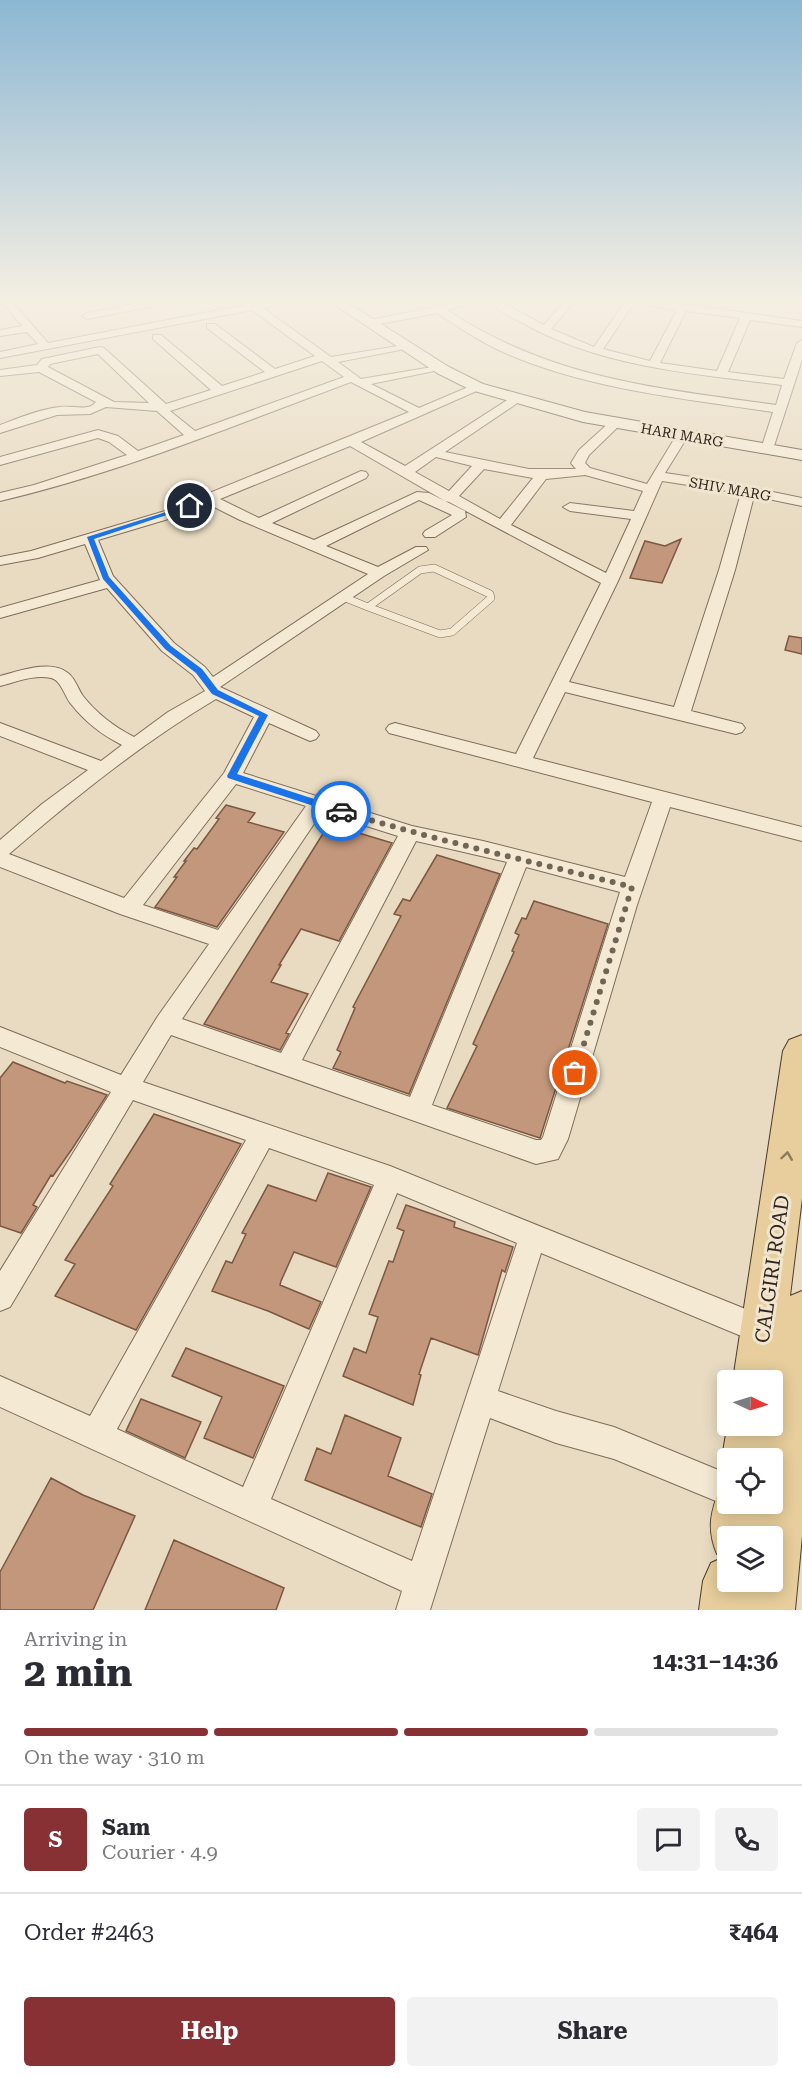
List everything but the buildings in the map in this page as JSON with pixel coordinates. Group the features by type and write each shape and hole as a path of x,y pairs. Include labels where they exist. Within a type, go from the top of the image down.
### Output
{"main road":[{"name":"CALGIRI ROAD","path":"778,1448 802,1051"},
{"name":"CALGIRI ROAD","path":"750,1526 768,1514"},
{"path":"725,1610 727,1592"},
{"path":"769,1610 771,1592"}],"street":[{"path":"60,378 111,405 161,407 181,405 255,378"},
{"path":"130,378 193,435"},
{"path":"205,378 220,391"},
{"path":"352,378 418,412"},
{"path":"0,496 38,488 356,381 376,378"},
{"name":"HARI MARG","path":"461,378 477,387 515,399 616,423 802,455"},
{"path":"595,378 781,409"},
{"path":"753,378 790,383"},
{"path":"766,449 791,378"},
{"path":"0,561 33,555 170,514 477,387"},
{"path":"404,473 515,399"},
{"path":"0,429 59,410 84,413 96,410 102,405 102,400"},
{"path":"585,471 578,463 584,453 616,423"},
{"path":"0,461 98,434 105,434 136,456"},
{"path":"522,761 610,581 654,483 682,436"},
{"path":"350,441 450,498 610,581"},
{"path":"435,453 481,464 554,476 585,471"},
{"path":"450,498 481,464"},
{"name":"SHIV MARG","path":"585,471 654,483 748,491 802,502"},
{"path":"502,526 543,474"},
{"path":"260,523 362,475"},
{"path":"681,714 727,570 748,491"},
{"path":"314,546 417,496 423,496 460,514 459,517 430,534"},
{"path":"210,499 260,523 380,573"},
{"path":"570,507 639,516"},
{"path":"90,538 105,577 168,647 199,671 213,689 310,735"},
{"path":"5,841 174,716 343,597 422,550"},
{"path":"0,613 110,582"},
{"path":"0,681 30,673 51,672 63,676 77,700 100,723 114,734 136,745"},
{"path":"559,685 736,728"},
{"path":"128,908 232,776 264,715"},
{"path":"0,729 104,769"},
{"path":"395,729 802,834"},
{"path":"232,776 410,833 632,887"},
{"path":"166,1023 536,1152 549,1151 555,1139 632,887 663,798"},
{"path":"0,1297 166,1023 317,805"},
{"path":"287,1066 410,833"},
{"path":"418,1109 519,858"},
{"path":"0,859 128,908 222,940"},
{"path":"0,1038 125,1088 390,1178 533,1234 784,1349"},
{"path":"96,1436 262,1135"},
{"path":"251,1507 390,1178"},
{"path":"0,1391 251,1507 418,1596 533,1234"},
{"path":"481,1401 556,1427 614,1443 717,1485"}],"lane":[{"path":"343,597 368,607 440,634 447,634 491,598 489,594 443,572 427,568 420,570 368,607"}],"way so far":[{"path":"341,811 410,833 483,848 632,887 575,1073"}],"route":[{"path":"190,506 90,538 105,577 168,647 199,671 215,692 264,715 232,776 341,811"}]}
